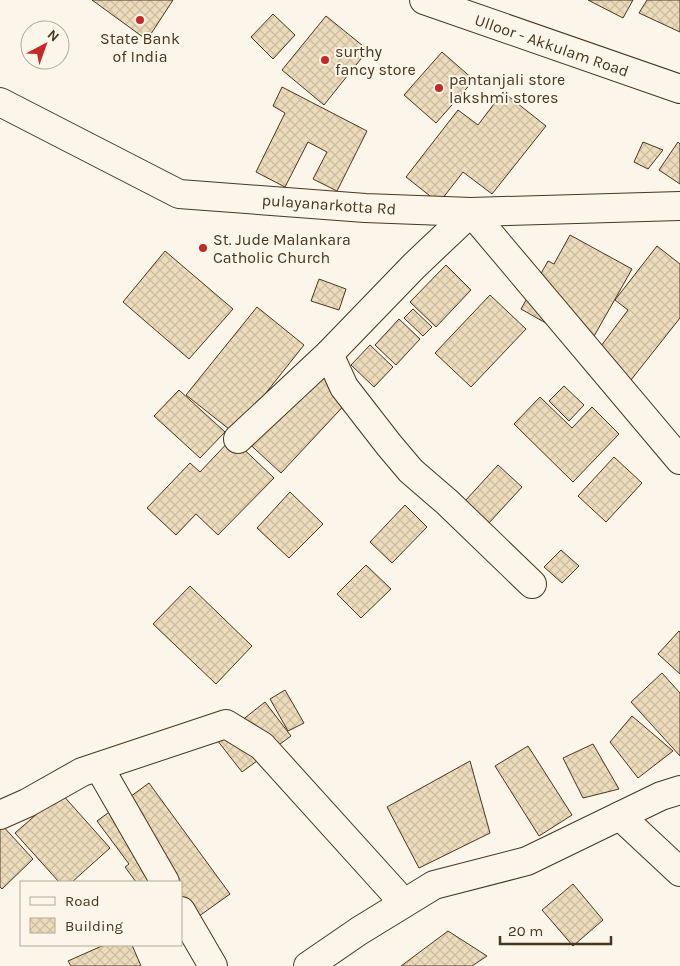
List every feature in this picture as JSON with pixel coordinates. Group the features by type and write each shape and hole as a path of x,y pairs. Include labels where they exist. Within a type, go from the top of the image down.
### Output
{"street":[{"name":"Ulloor - Akkulam Road","path":"424,0 680,89"},
{"name":"pulayanarkotta Rd","path":"0,102 180,194 365,208 472,212 680,206"},
{"path":"238,440 329,354 414,266 472,212 680,460"},
{"path":"329,354 344,387 411,471 447,502 532,584"},
{"path":"0,815 27,803 82,772 226,724 262,746 404,903"},
{"path":"99,767 164,881"},
{"path":"308,966 434,885 527,861 661,796 680,790"},
{"path":"620,816 680,872"},
{"path":"182,913 213,966"}],"building":[{"name":"State Bank of India","path":"92,0 173,0 147,40"},
{"path":"588,0 633,0 623,18"},
{"path":"647,0 680,0 680,32 639,13"},
{"path":"273,14 295,35 273,59 251,37"},
{"name":"surthy fancy store","path":"326,16 368,50 324,105 282,70"},
{"name":"pantanjali store lakshmi stores","path":"442,52 474,80 436,123 404,95"},
{"path":"282,87 367,131 337,191 313,179 327,152 308,142 285,187 256,172 285,113 273,106"},
{"path":"503,92 546,126 492,194 463,172 439,203 406,177 458,110 478,125"},
{"path":"643,142 663,150 648,169 634,162"},
{"path":"678,142 680,144 680,184 659,170"},
{"path":"570,235 632,269 593,338 567,335 521,309 548,261 554,264"},
{"path":"657,246 680,264 680,318 627,385 592,358 628,310 615,300"},
{"path":"165,251 233,309 189,359 123,302"},
{"path":"446,265 471,290 436,327 410,302"},
{"path":"319,279 346,289 339,310 311,301"},
{"path":"490,295 526,329 471,387 435,353"},
{"path":"257,307 304,345 234,433 186,395"},
{"path":"413,309 432,327 423,336 404,318"},
{"path":"399,319 420,339 396,365 375,345"},
{"path":"370,345 393,367 374,387 351,365"},
{"path":"314,362 352,397 281,473 243,438"},
{"path":"564,386 584,405 569,421 549,401"},
{"path":"179,390 225,432 200,458 154,416"},
{"path":"540,397 572,428 592,407 619,434 573,482 514,424"},
{"path":"232,438 274,478 218,535 196,514 176,535 147,508 190,463 200,472"},
{"path":"614,457 642,483 606,522 578,496"},
{"path":"498,465 522,487 489,523 465,501"},
{"path":"290,492 323,524 289,558 257,528"},
{"path":"405,505 427,527 392,563 370,542"},
{"path":"561,550 579,566 562,583 544,567"},
{"path":"366,565 391,589 361,618 337,594"},
{"path":"190,586 252,646 216,684 153,624"},
{"path":"680,632 680,674 658,654"},
{"path":"662,673 680,693 680,756 631,702"},
{"path":"285,690 304,723 288,731 270,699"},
{"path":"265,702 291,736 242,772 217,740"},
{"path":"632,716 673,751 638,778 610,742"},
{"path":"593,744 619,789 583,798 563,758"},
{"path":"528,746 572,815 539,836 495,766"},
{"path":"470,761 490,833 419,868 387,807"},
{"path":"149,783 230,894 182,928 182,881 135,881 125,867 129,864 97,821"},
{"path":"61,793 110,848 73,881 58,881 15,833"},
{"path":"0,823 33,859 2,889 0,887"},
{"path":"573,884 603,920 573,946 542,910"},
{"path":"448,931 487,956 472,966 401,966"},
{"path":"102,946 132,946 141,966 71,966 68,961"}],"place":[{"name":"State Bank of India","path":"140,20"},
{"name":"surthy fancy store","path":"325,60"},
{"name":"pantanjali store lakshmi stores","path":"439,88"},
{"name":"St. Jude Malankara Catholic Church","path":"203,248"}]}
